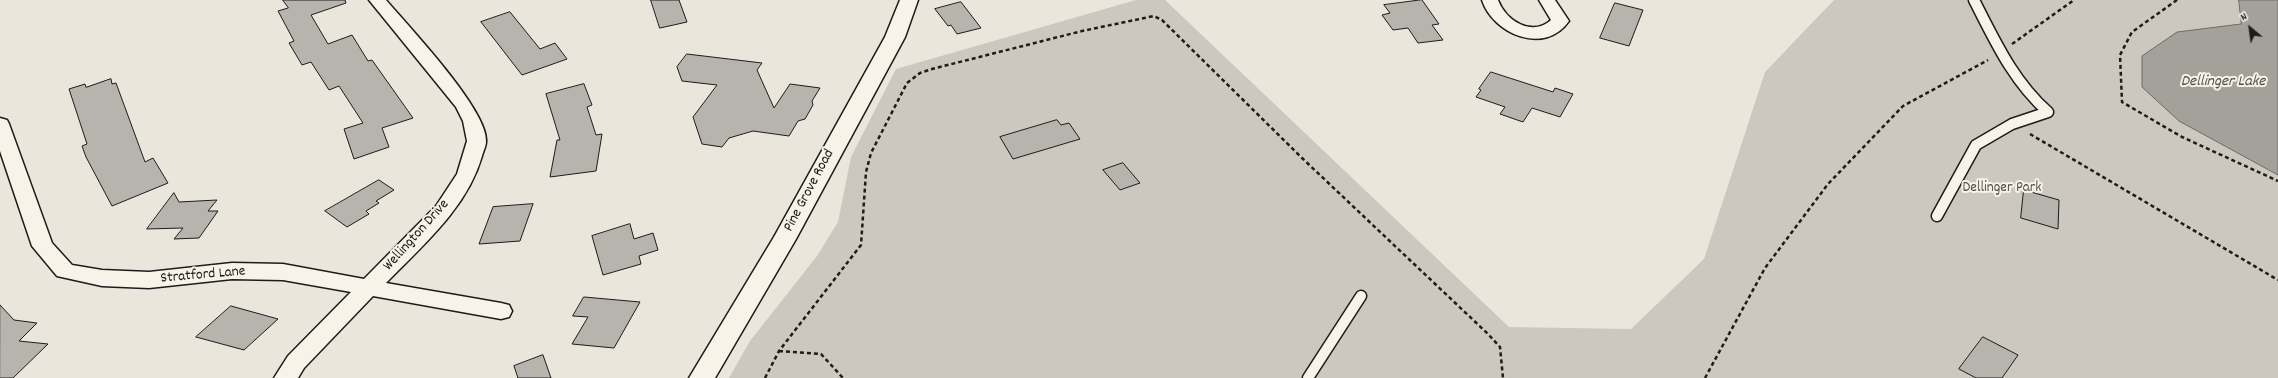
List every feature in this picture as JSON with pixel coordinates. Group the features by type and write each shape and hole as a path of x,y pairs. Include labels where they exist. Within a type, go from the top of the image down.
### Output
{"street":[{"name":"Wellington Drive","path":"286,378 296,362 371,287 443,211 467,174 477,141 472,121 464,105 377,0"},
{"name":"Pine Grove Road","path":"702,378 784,239 895,37 909,0"},
{"path":"1490,0 1492,8 1498,18 1512,27 1527,32 1546,32 1560,21 1547,0"},
{"name":"Stratford Lane","path":"0,124 43,246 65,271 102,278 150,280 232,271 283,272 501,311"}],"lane":[{"path":"1937,216 1976,144 2012,124 2048,112 2034,101 2001,53 1974,0"},
{"path":"1308,378 1361,296"}],"path":[{"path":"1705,378 1765,268 1828,184 1903,106 2001,53 2074,0"},
{"path":"2177,0 2132,32 2120,55 2122,102 2182,137 2278,181"},
{"path":"765,378 778,351 861,245 866,172 871,153 907,83 920,73 932,69 1090,29 1154,16 1162,20 1302,158 1488,334 1500,347 1503,378"},
{"path":"2012,124 2278,280"},
{"path":"778,351 821,354 843,378"}],"green space":[{"name":"Dellinger Park","path":"1136,0 1165,0 1509,327 1631,329 1704,259 1765,72 1834,0 2278,0 2278,378 729,378 750,341 817,256 838,222 851,157 896,69"}],"water":[{"name":"Dellinger Lake","path":"2239,0 2278,0 2278,175 2179,121 2142,87 2142,56 2177,32 2241,24"}],"building":[{"path":"283,0 345,0 346,3 311,15 328,44 352,35 368,61 372,60 413,118 382,128 389,147 354,159 344,129 363,123 339,86 329,90 311,62 302,65 289,43 294,41 278,11 288,8"},
{"path":"651,0 679,0 687,22 660,28"},
{"path":"1422,0 1439,24 1432,25 1443,40 1418,43 1408,28 1393,30 1382,15 1390,13 1384,5"},
{"path":"961,2 981,28 957,34 951,25 948,26 935,9"},
{"path":"1615,3 1643,10 1629,46 1600,38"},
{"path":"510,12 540,49 555,43 567,59 522,75 481,22"},
{"path":"687,54 762,63 757,70 774,108 790,84 820,88 812,101 813,105 805,119 798,121 789,136 753,131 729,138 722,147 702,144 693,117 717,85 682,81 677,67"},
{"path":"1491,72 1553,92 1555,88 1573,94 1560,117 1532,108 1523,122 1500,114 1505,107 1476,97 1481,90 1479,89"},
{"path":"111,79 112,84 116,83 145,162 153,158 168,183 112,206 86,157 82,146 87,144 69,89 85,84 86,87"},
{"path":"584,84 592,105 587,107 596,135 602,134 596,171 550,177 557,140 560,140 546,94"},
{"path":"1057,120 1061,125 1069,123 1080,139 1013,159 1000,137"},
{"path":"1123,163 1140,183 1120,190 1103,170"},
{"path":"379,180 394,190 376,201 379,203 366,211 369,214 347,227 325,211"},
{"path":"2024,190 2059,200 2058,229 2021,218"},
{"path":"174,193 179,202 217,200 208,211 218,211 199,238 174,239 183,228 147,229"},
{"path":"533,204 520,241 479,244 493,207"},
{"path":"630,224 634,239 653,233 658,250 639,256 641,264 603,275 592,236"},
{"path":"584,297 640,302 614,348 572,344 588,317 573,316"},
{"path":"0,305 14,320 37,323 19,341 48,344 13,378 0,378"},
{"path":"231,306 278,319 244,350 196,337"},
{"path":"1983,337 2018,355 2002,378 1976,378 1959,369"},
{"path":"543,355 551,378 518,378 514,366"}]}
